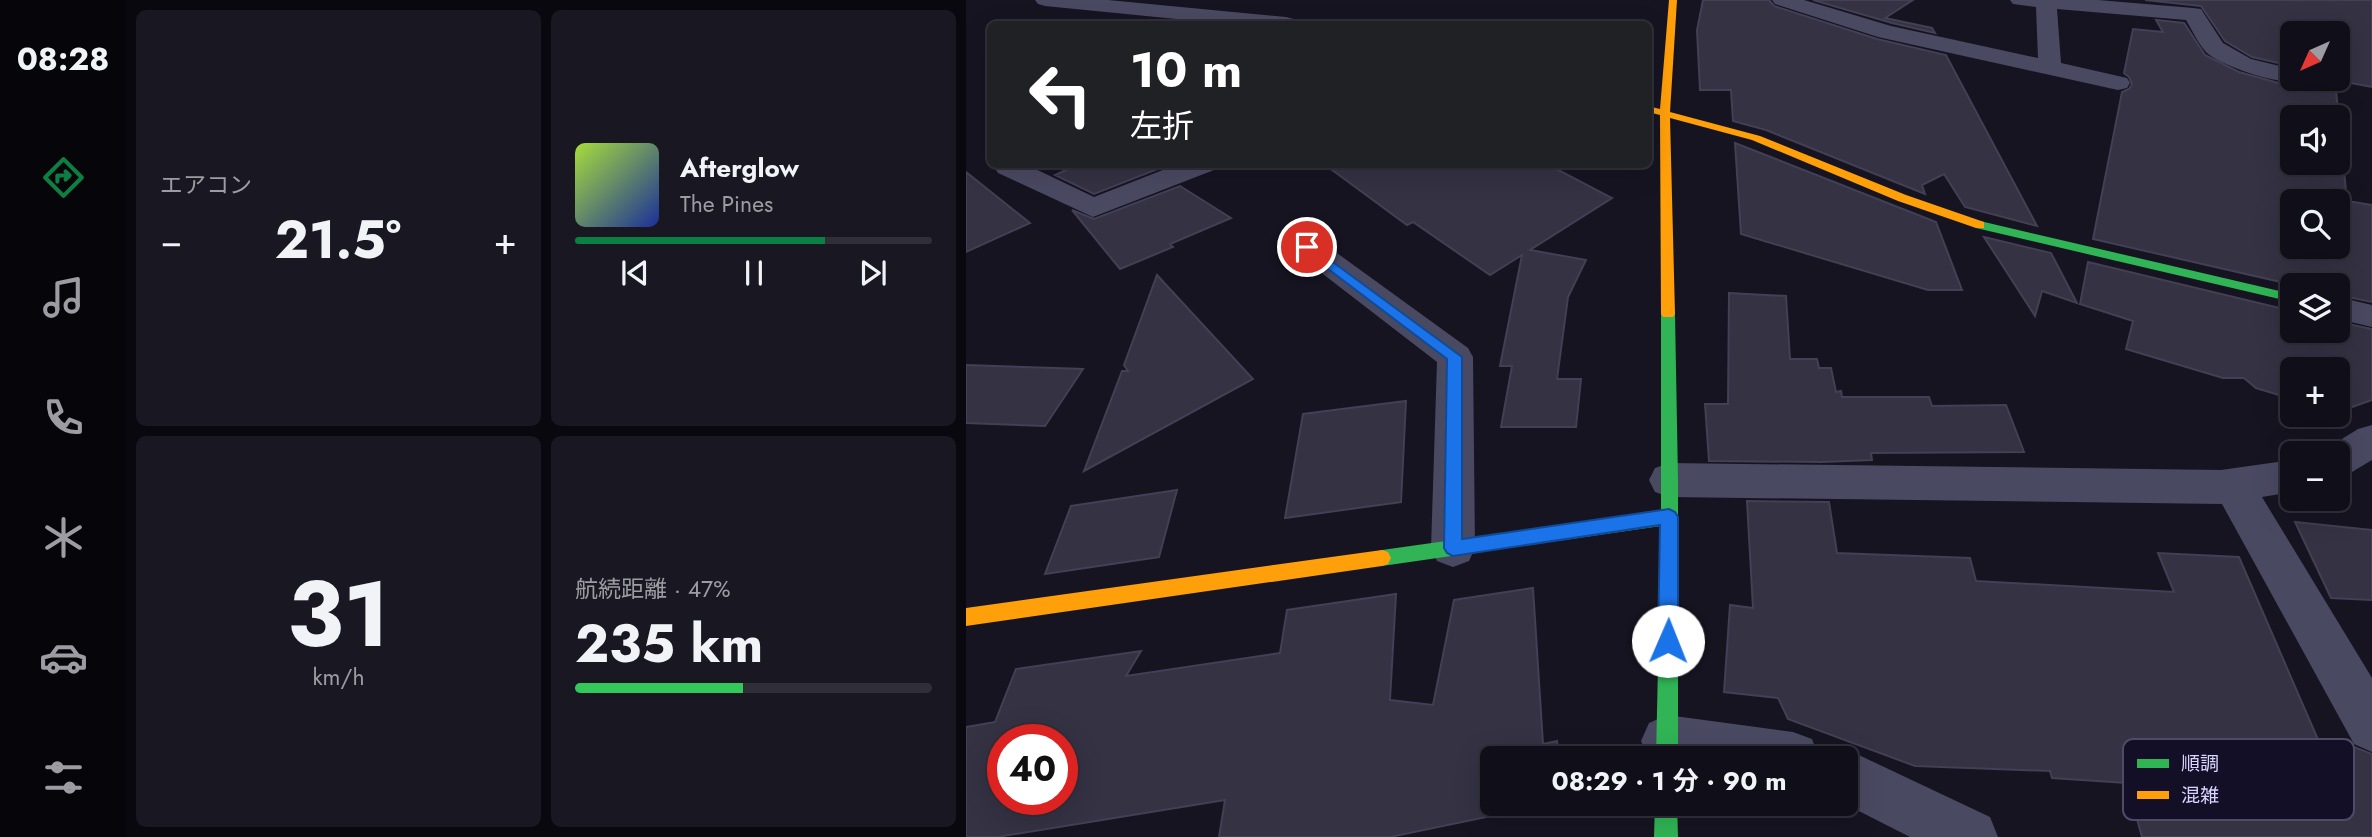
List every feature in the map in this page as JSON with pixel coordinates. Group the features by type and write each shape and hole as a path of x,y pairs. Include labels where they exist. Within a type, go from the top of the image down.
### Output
{"street":[{"path":"1045,0 1256,21"},
{"path":"1667,746 1670,498 1665,114 1673,0"},
{"path":"1782,0 1886,32 2118,83"},
{"path":"2020,0 2193,14 2215,48 2243,64 2280,73"},
{"path":"2046,2 2050,69"},
{"path":"1652,109 1756,138 1902,198 1977,224 2280,295"},
{"path":"1010,168 1093,208 1194,168"},
{"path":"1307,247 1455,357 1453,548"},
{"path":"2350,311 2372,316"},
{"path":"2350,454 2372,440"},
{"path":"966,617 1453,548 1670,498 2233,485 2280,478"},
{"path":"2233,485 2372,726"},
{"path":"1858,782 1970,837"},
{"path":"1666,816 1666,837"}],"building":[{"path":"1703,0 1769,0 1774,6 1877,39 1946,55 2037,226 1965,207 1944,174 1922,185 1925,194 1766,130 1733,121 1731,90 1700,90 1697,30"},
{"path":"1813,0 1913,0 1885,18 1932,28 1935,33 1892,23"},
{"path":"2145,0 2372,0 2372,87 2350,83 2350,21 2280,21 2280,63 2252,57 2225,41 2201,6"},
{"path":"2156,20 2184,23 2205,55 2239,72 2280,83 2280,91 2336,91 2337,105 2280,105 2280,175 2344,175 2346,189 2280,189 2280,259 2350,259 2350,201 2372,205 2372,302 2350,297 2350,273 2280,273 2280,282 2093,239 2122,92 2132,84 2124,73 2133,29 2163,32"},
{"path":"1735,143 1936,222 1962,290 1928,290 1741,234"},
{"path":"1070,168 1155,170 1094,194 1055,175"},
{"path":"1329,168 1555,168 1612,198 1530,250 1586,260 1568,297 1557,379 1581,379 1576,427 1501,427 1512,366 1500,366 1522,255 1490,275 1413,222 1407,225"},
{"path":"966,172 1030,223 966,252"},
{"path":"1180,186 1231,218 1170,244 1173,247 1120,269 1072,210 1094,219"},
{"path":"1984,237 2051,253 2077,303 2042,291 2035,316"},
{"path":"2088,262 2280,308 2280,343 2350,343 2350,324 2372,329 2372,400 2350,408 2350,357 2280,357 2280,395 2256,388 2244,378 2223,378 2126,349 2133,321 2080,304"},
{"path":"1157,275 1253,379 1084,471 1122,371 1128,371 1124,365"},
{"path":"1729,293 1786,296 1790,359 1817,359 1819,368 1831,368 1836,392 1841,391 1842,397 1929,397 1932,406 2006,405 2024,452 1871,453 1872,460 1822,462 1709,461 1705,404 1728,404"},
{"path":"966,365 1083,369 1045,426 966,423"},
{"path":"1406,401 1401,502 1285,518 1303,414"},
{"path":"1177,490 1159,557 1045,574 1071,506"},
{"path":"1747,501 1829,502 1837,553 1970,558 1976,581 2174,592 2158,553 2239,557 2318,739 2123,739 2123,783 2052,778 2050,771 1915,766 1788,719 1778,698 1724,692 1730,605 1753,608"},
{"path":"2295,522 2372,530 2372,600 2331,598"},
{"path":"1533,588 1543,744 1557,741 1558,746 1480,746 1480,816 1491,816 1390,837 1219,837 1225,800 997,837 966,837 966,727 995,722 1016,669 1141,651 1126,676 1280,653 1287,610 1396,594 1390,700 1433,705 1454,600"},
{"path":"2354,747 2372,754 2372,837 2142,837 2137,820 2354,820"}],"traffic: fast":[{"path":"1980,225 2280,295"},
{"path":"1667,746 1670,480 1668,314"},
{"path":"1382,558 1669,517"},
{"path":"1666,816 1666,837"}],"traffic: slow":[{"path":"1668,314 1665,114 1673,0"},
{"path":"1652,110 1756,138 1902,198 1980,225"},
{"path":"966,617 1382,558"}],"route":[{"path":"1307,247 1455,357 1453,548 1669,517 1668,641"}]}
